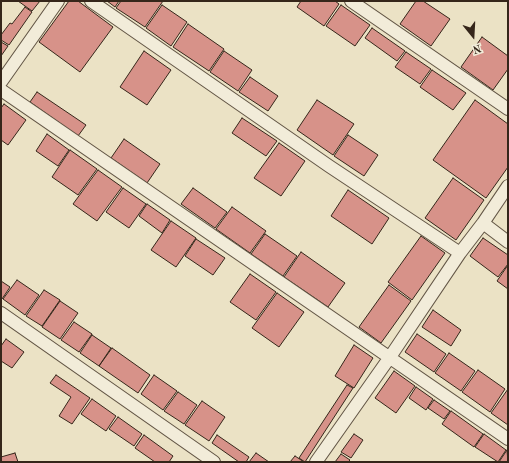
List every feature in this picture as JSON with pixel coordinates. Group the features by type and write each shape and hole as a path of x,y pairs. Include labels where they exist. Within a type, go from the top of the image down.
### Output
{"street":[{"path":"1,82 58,1"},
{"path":"91,1 309,152 460,253"},
{"path":"351,1 508,109"},
{"path":"1,90 508,439"},
{"path":"316,462 508,186"},
{"path":"483,223 508,242"},
{"path":"1,313 214,462"}],"building":[{"path":"18,1 40,1 32,11"},
{"path":"69,1 78,1 113,27 80,72 39,42"},
{"path":"107,1 119,1 115,7"},
{"path":"121,1 163,1 145,27 116,8"},
{"path":"301,1 335,1 339,4 324,26 297,7"},
{"path":"416,1 423,1 450,19 431,46 400,24"},
{"path":"162,5 187,22 171,46 146,28"},
{"path":"341,5 370,25 355,46 326,26"},
{"path":"25,7 32,12 9,45 1,40 1,35"},
{"path":"188,24 224,49 209,71 173,47"},
{"path":"372,28 405,51 397,61 365,38"},
{"path":"482,37 508,56 508,69 493,90 461,67"},
{"path":"1,42 8,46 1,56"},
{"path":"144,51 171,70 147,105 120,87"},
{"path":"224,51 252,70 238,91 210,72"},
{"path":"406,52 431,69 420,84 395,67"},
{"path":"432,70 466,93 453,110 420,87"},
{"path":"250,77 278,96 268,111 239,92"},
{"path":"37,92 86,125 78,136 30,102"},
{"path":"317,100 354,124 333,155 297,130"},
{"path":"475,100 508,124 508,167 486,198 433,160"},
{"path":"4,104 26,120 8,145 1,140 1,108"},
{"path":"242,118 277,141 266,156 232,133"},
{"path":"47,134 69,150 58,166 36,151"},
{"path":"348,135 378,155 364,176 334,156"},
{"path":"124,139 160,164 147,183 111,158"},
{"path":"279,143 305,161 281,196 254,178"},
{"path":"70,150 97,169 78,195 52,177"},
{"path":"98,170 122,187 97,221 73,204"},
{"path":"453,178 484,200 456,240 425,218"},
{"path":"123,188 146,204 129,228 106,212"},
{"path":"193,188 227,212 215,228 181,204"},
{"path":"348,190 389,218 372,244 331,216"},
{"path":"147,204 170,220 162,233 139,216"},
{"path":"232,207 266,231 250,253 216,229"},
{"path":"171,221 196,238 176,267 151,250"},
{"path":"265,234 297,256 283,276 251,254"},
{"path":"421,236 445,253 412,300 388,282"},
{"path":"483,238 508,255 508,264 498,277 470,256"},
{"path":"196,239 225,258 213,275 185,256"},
{"path":"301,252 345,283 328,307 284,277"},
{"path":"508,265 508,289 497,281"},
{"path":"250,274 276,292 256,320 230,302"},
{"path":"17,280 39,295 25,315 3,299"},
{"path":"1,281 10,287 2,299 1,298"},
{"path":"389,285 411,301 381,343 359,327"},
{"path":"44,290 60,300 42,326 26,316"},
{"path":"277,293 304,312 279,347 252,328"},
{"path":"60,301 78,313 60,339 42,327"},
{"path":"433,310 461,330 451,346 422,327"},
{"path":"74,322 92,334 79,352 61,340"},
{"path":"417,334 446,354 434,372 405,352"},
{"path":"92,335 111,348 99,366 80,353"},
{"path":"6,339 24,352 12,368 1,361 1,346"},
{"path":"354,345 373,358 354,388 335,376"},
{"path":"112,348 150,375 138,393 99,366"},
{"path":"449,353 475,371 461,391 435,373"},
{"path":"478,370 505,389 490,412 462,392"},
{"path":"394,371 415,386 396,413 375,398"},
{"path":"56,375 90,398 72,424 59,416 71,397 50,383"},
{"path":"154,375 177,391 163,410 141,394"},
{"path":"347,385 353,388 305,462 299,458"},
{"path":"416,387 433,399 426,410 409,398"},
{"path":"508,389 508,425 491,413"},
{"path":"178,392 197,405 184,424 164,411"},
{"path":"92,399 116,416 106,431 81,414"},
{"path":"434,400 450,411 444,419 428,408"},
{"path":"202,401 225,417 209,441 185,425"},
{"path":"451,411 483,434 474,447 442,424"},
{"path":"118,417 142,434 134,446 109,429"},
{"path":"354,434 363,440 351,458 341,452"},
{"path":"484,434 506,450 498,462 475,447"},
{"path":"144,435 173,456 169,462 155,462 135,448"},
{"path":"217,435 249,457 246,462 239,462 212,443"},
{"path":"507,450 508,462 499,462"},
{"path":"15,453 18,462 1,462 1,457"},
{"path":"256,453 269,462 249,462"},
{"path":"341,454 350,460 348,462 335,462"},
{"path":"295,456 304,462 290,462"}]}
